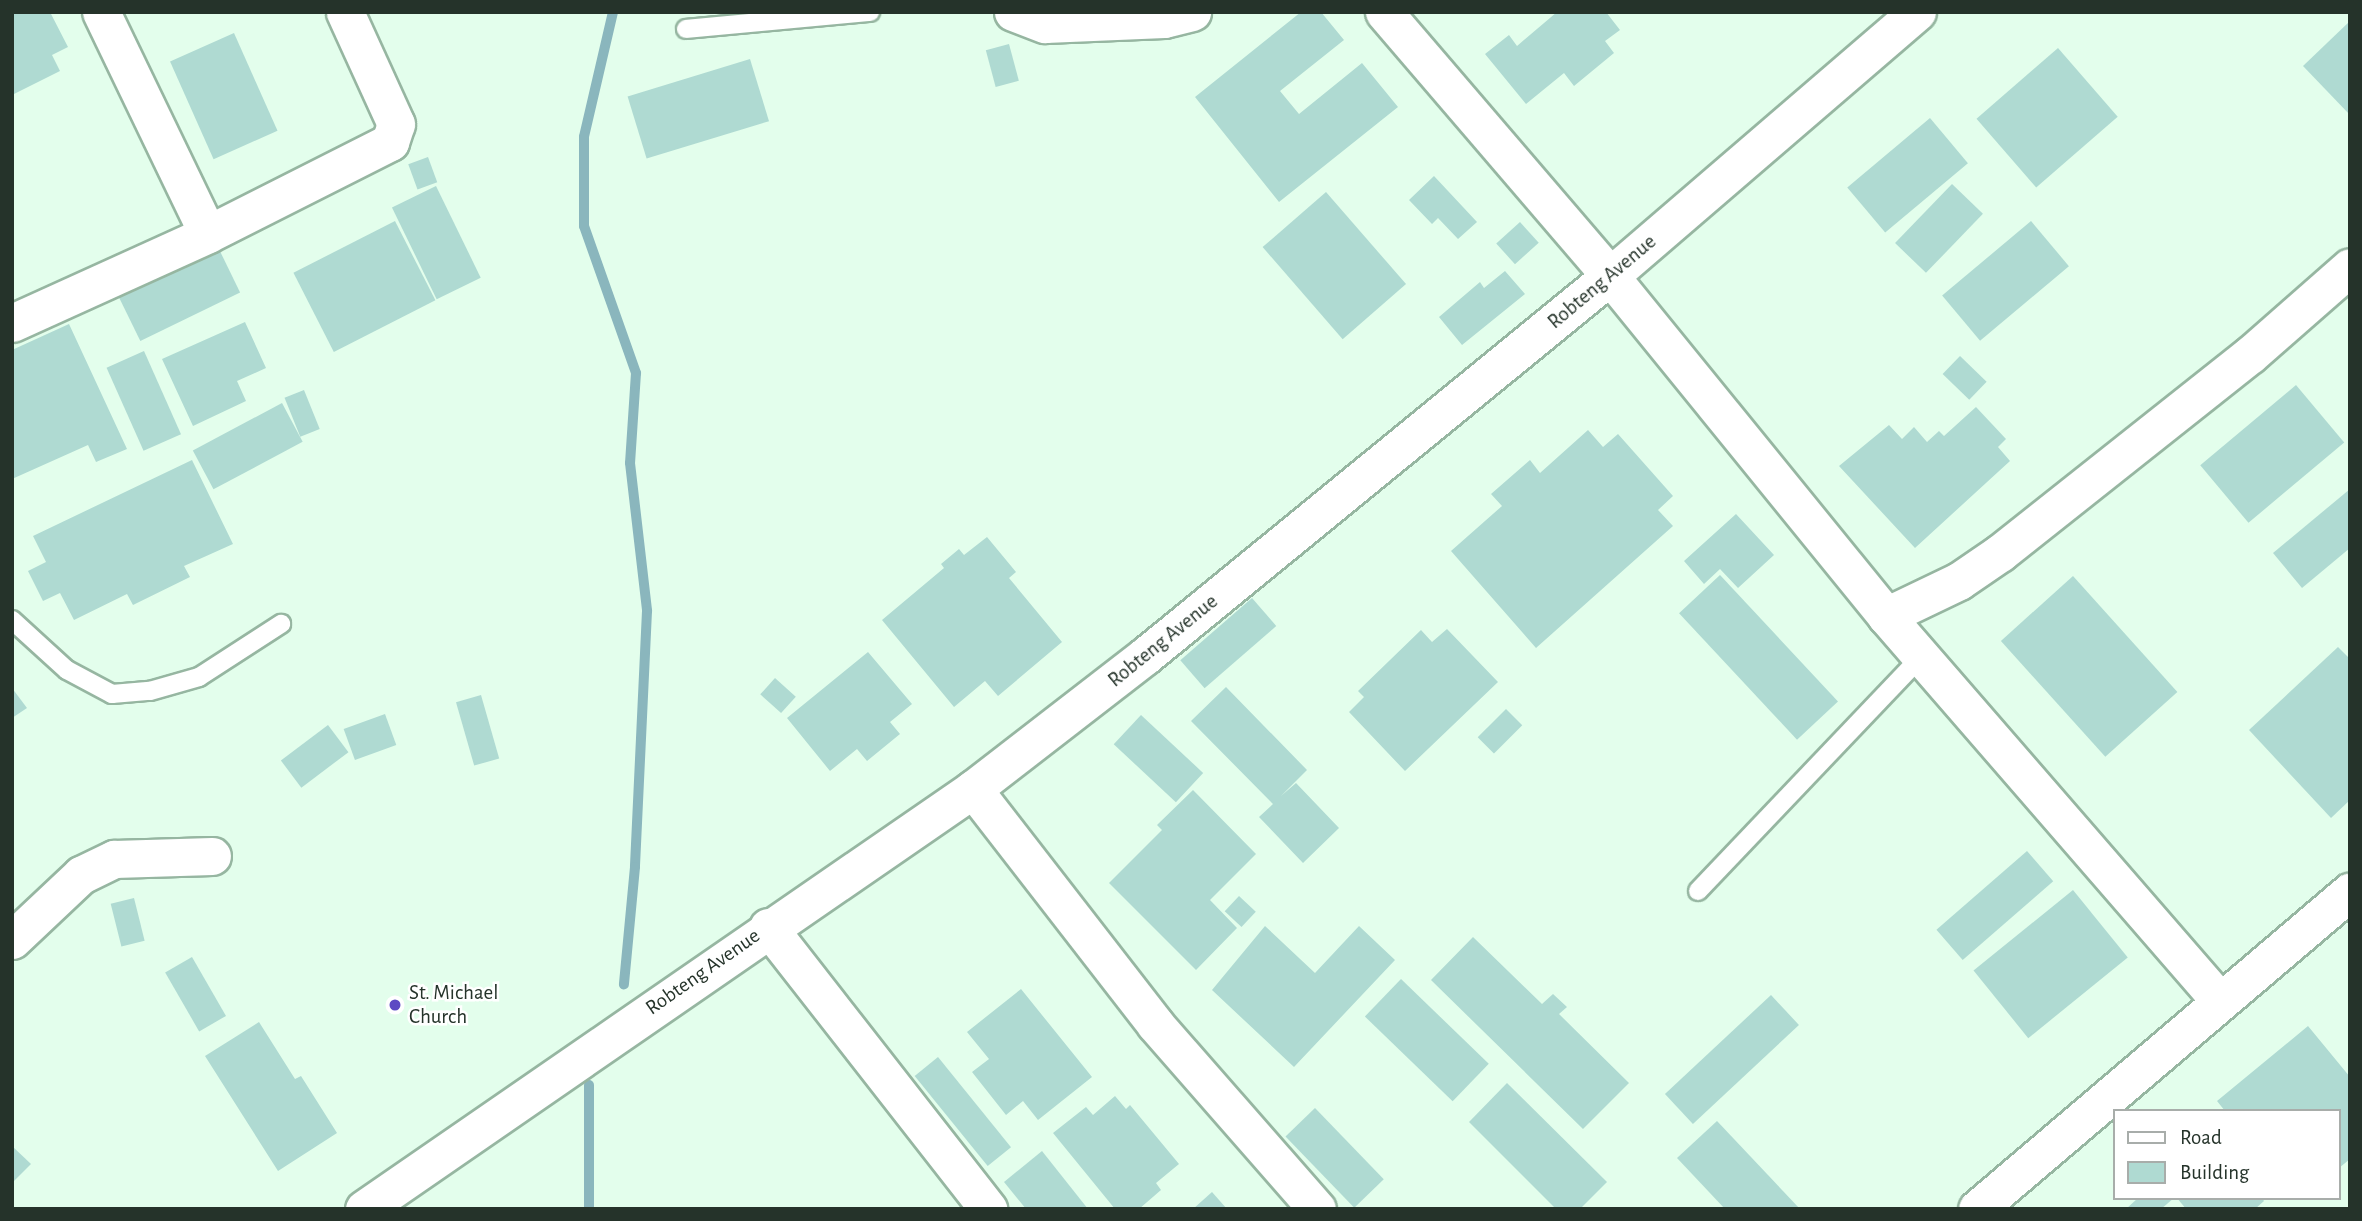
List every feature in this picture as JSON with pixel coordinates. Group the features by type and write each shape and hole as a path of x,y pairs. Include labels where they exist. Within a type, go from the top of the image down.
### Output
{"street":[{"path":"102,12 208,234"},
{"path":"12,323 208,234 390,142 396,124 345,12"},
{"path":"1013,12 1045,24 1164,19 1192,12"},
{"path":"1384,12 1611,276 1886,617 2220,1001"},
{"name":"Robteng Avenue","path":"364,1209 768,926 973,789 1145,656 1611,276 1917,12"},
{"path":"1886,617 1959,581 2000,553 2249,355 2350,267"},
{"path":"973,789 1155,1024 1317,1209"},
{"path":"12,940 81,875 114,859 212,856"},
{"path":"1977,1209 2350,891"},
{"path":"768,926 988,1209"}],"lane":[{"path":"685,29 870,12"},
{"path":"12,620 67,670 112,694 150,691 200,677 281,624"},
{"path":"1698,891 1921,657"}],"building":[{"path":"12,12 50,12 68,47 52,55 60,71 12,95"},
{"path":"1301,12 1321,12 1344,40 1280,91 1299,114 1362,63 1398,107 1279,202 1195,97"},
{"path":"1557,12 1606,12 1620,30 1605,41 1614,53 1574,86 1564,73 1526,104 1485,54 1509,35 1517,46"},
{"path":"2350,21 2350,115 2303,66"},
{"path":"234,33 278,131 214,159 170,61"},
{"path":"1009,44 1019,81 996,87 986,50"},
{"path":"2058,48 2118,117 2036,188 1976,119"},
{"path":"750,59 769,121 647,159 628,96"},
{"path":"1930,118 1968,163 1885,233 1847,187"},
{"path":"428,157 437,182 418,190 408,164"},
{"path":"1434,176 1477,222 1458,239 1438,218 1432,224 1409,200"},
{"path":"1952,184 1983,214 1926,273 1895,243"},
{"path":"436,186 481,278 437,299 392,207"},
{"path":"1326,192 1406,284 1343,339 1263,247"},
{"path":"395,221 435,300 334,352 293,273"},
{"path":"2031,221 2069,266 1980,341 1942,296"},
{"path":"1520,222 1539,243 1515,264 1496,243"},
{"path":"216,243 240,292 140,341 116,292"},
{"path":"1505,271 1525,294 1462,345 1439,317 1480,282 1484,288"},
{"path":"245,322 266,368 237,381 246,401 193,426 162,359"},
{"path":"69,324 127,449 96,462 88,445 12,479 12,350"},
{"path":"144,351 181,434 144,451 107,368"},
{"path":"1960,356 1987,382 1969,400 1943,374"},
{"path":"2296,385 2344,442 2248,523 2200,465"},
{"path":"304,390 320,429 300,437 285,398"},
{"path":"282,403 303,442 213,489 193,450"},
{"path":"1976,407 2006,439 1998,447 2010,461 1915,548 1839,466 1889,425 1902,439 1914,427 1927,442 1939,431 1944,436"},
{"path":"1588,430 1603,447 1618,434 1673,496 1658,510 1673,526 1536,648 1451,551 1502,506 1491,494 1530,460 1540,473"},
{"path":"192,460 233,544 184,566 190,577 133,605 127,594 74,620 60,593 43,601 28,571 46,562 33,536"},
{"path":"2350,489 2350,548 2302,588 2273,553"},
{"path":"1736,514 1774,555 1738,588 1720,569 1704,584 1684,561"},
{"path":"987,537 1016,572 1009,578 1062,642 998,696 985,681 954,707 882,620 944,568 941,564 959,549 964,555"},
{"path":"1720,575 1838,702 1797,740 1679,613"},
{"path":"2073,576 2177,692 2105,757 2001,641"},
{"path":"1252,598 1276,626 1205,688 1180,660"},
{"path":"1447,629 1498,682 1405,771 1349,712 1364,697 1358,691 1421,630 1432,642"},
{"path":"2338,647 2350,659 2350,800 2331,818 2249,730"},
{"path":"868,652 912,704 890,722 900,734 867,761 857,749 830,771 787,718"},
{"path":"775,678 796,697 781,713 760,694"},
{"path":"1226,687 1307,770 1281,796 1296,783 1339,828 1303,863 1259,817 1273,804 1191,721"},
{"path":"12,688 27,708 12,718"},
{"path":"481,695 499,758 474,766 456,702"},
{"path":"1506,709 1522,725 1494,754 1478,737"},
{"path":"385,714 396,745 355,760 344,729"},
{"path":"1141,715 1203,773 1176,802 1114,744"},
{"path":"328,725 348,752 301,788 281,761"},
{"path":"1193,790 1256,854 1210,900 1237,928 1196,970 1109,883 1162,830 1157,825"},
{"path":"2027,851 2053,881 1963,960 1936,930"},
{"path":"2073,890 2128,958 2028,1038 1974,971"},
{"path":"1239,896 1256,912 1241,927 1225,911"},
{"path":"134,898 145,941 121,946 111,904"},
{"path":"1265,926 1315,973 1359,926 1395,960 1294,1067 1212,990"},
{"path":"1473,937 1542,1004 1553,994 1567,1007 1559,1014 1629,1083 1583,1129 1431,980"},
{"path":"192,957 226,1016 199,1031 165,972"},
{"path":"1401,979 1489,1064 1453,1101 1365,1016"},
{"path":"1021,989 1092,1077 1038,1120 1023,1101 1006,1115 972,1072 989,1059 967,1032"},
{"path":"1771,995 1799,1025 1693,1124 1665,1094"},
{"path":"259,1022 295,1079 301,1076 337,1133 278,1171 205,1056"},
{"path":"2308,1026 2350,1077 2350,1159 2341,1166 2341,1109 2223,1109 2217,1101"},
{"path":"938,1057 1011,1147 988,1166 915,1076"},
{"path":"1507,1083 1607,1182 1580,1209 1556,1209 1469,1122"},
{"path":"1115,1096 1126,1109 1130,1105 1179,1164 1156,1183 1161,1190 1139,1209 1115,1209 1053,1133 1086,1107 1093,1115"},
{"path":"1315,1108 1384,1179 1354,1208 1286,1136"},
{"path":"1717,1121 1800,1209 1725,1209 1677,1158"},
{"path":"12,1146 31,1164 12,1183"},
{"path":"1042,1151 1088,1209 1026,1209 1004,1182"},
{"path":"1212,1192 1227,1209 1193,1209"},
{"path":"2136,1200 2172,1200 2161,1209 2126,1209"},
{"path":"2179,1200 2264,1201 2255,1209 2186,1209"}],"waterway":[{"path":"613,12 584,137 584,226 636,373 630,463 647,611 635,867 624,984"},
{"path":"589,1085 589,1209"}],"place":[{"name":"St. Michael Church","path":"395,1005"}]}
